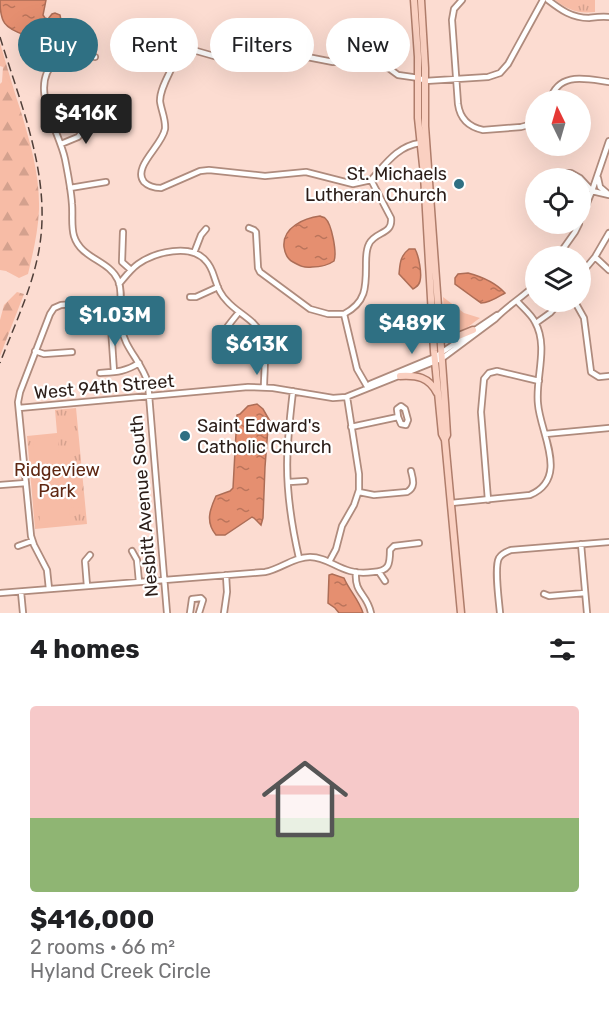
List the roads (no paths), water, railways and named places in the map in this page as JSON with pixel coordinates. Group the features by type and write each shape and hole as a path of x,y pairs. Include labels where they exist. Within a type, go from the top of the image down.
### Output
{"main road":[{"path":"414,0 422,80 439,328 439,401 442,434 445,440 461,613"},
{"path":"421,0 422,80 418,118 438,357 447,435 445,440"},
{"path":"439,328 445,336 454,337 473,330"},
{"path":"400,374 424,378 433,386 439,401"}],"street":[{"path":"462,0 452,14 461,115 478,129 525,127"},
{"path":"420,143 398,152 371,180 353,184 306,172 265,176 209,170 200,171 157,188 144,182 141,175 142,165 161,141 163,135 165,121 161,94 175,61 188,51 193,50 230,60 292,54 333,62 369,60 383,64 398,75 422,80 488,77 504,69 512,59 543,0"},
{"path":"549,0 561,10 574,16 609,17"},
{"path":"48,72 44,79 44,93 61,144 70,188 72,228 76,241 84,252 115,274 121,293 121,326 96,326"},
{"path":"555,90 570,80 609,82"},
{"path":"61,144 78,136 93,120"},
{"path":"461,128 467,122"},
{"path":"609,141 592,191 609,195"},
{"path":"598,174 600,187 609,195"},
{"path":"249,228 256,232 258,268 261,272 310,309 328,314 344,314 353,309 364,294 368,245 374,237 388,230 391,225 391,218 371,180"},
{"path":"70,188 106,182"},
{"path":"194,252 206,229"},
{"path":"123,232 122,262 131,270"},
{"path":"591,262 609,233"},
{"path":"119,284 141,262 157,256 181,250 194,252 203,258 211,267 225,299 259,330 264,347 264,387"},
{"path":"595,257 609,270"},
{"path":"190,297 196,297 218,287"},
{"path":"438,357 489,324 525,294"},
{"path":"49,589 47,570 32,541 19,408 20,392 54,308 62,305 120,301"},
{"path":"451,503 530,495 539,490 549,474 551,459 538,410 537,396 540,337 536,323 517,301"},
{"path":"225,357 219,348 219,341 239,312"},
{"path":"536,323 551,312"},
{"path":"581,312 584,318 590,367 593,374 599,377 609,376"},
{"path":"344,314 357,369 368,388"},
{"path":"438,357 493,316 500,314"},
{"name":"Nesbitt Avenue South","path":"121,326 125,342 146,376 167,613"},
{"path":"111,327 114,372"},
{"path":"264,347 289,348 295,354"},
{"path":"35,351 44,354 72,352"},
{"name":"West 94th Street","path":"19,408 264,387 333,398 347,397 438,357"},
{"path":"100,373 127,370 139,363"},
{"path":"488,500 481,412 484,379 496,370 539,381"},
{"path":"293,392 288,441 289,482 292,523 299,558"},
{"path":"329,561 336,549 342,526 359,492 359,474 347,397"},
{"path":"351,427 398,417"},
{"path":"545,434 609,428"},
{"path":"359,492 374,495 407,492 413,485 411,471"},
{"path":"289,482 304,481"},
{"path":"0,485 26,483"},
{"path":"18,546 32,541"},
{"path":"500,613 496,568 503,553 609,542"},
{"path":"0,593 272,571 299,558 313,557 356,572 379,572 388,566 391,558 390,550 394,546 419,543"},
{"path":"581,544 587,613"},
{"path":"132,551 137,560 139,582"},
{"path":"87,586 85,561 90,555"},
{"path":"356,572 356,586 368,603 371,613"},
{"path":"379,572 385,581"},
{"path":"224,613 227,592 226,575"},
{"path":"21,592 23,613"},
{"path":"544,594 549,596 585,593"},
{"path":"190,613 192,599 201,598 203,600 199,613"}],"water":[{"path":"0,0 46,0 43,15 45,18 18,18 18,32 8,27 1,14"},
{"path":"55,13 60,15 61,18 49,18"},
{"path":"320,216 328,221 332,232 334,261 321,266 300,266 288,258 284,240 291,229 301,221"},
{"path":"409,249 415,249 418,256 421,278 418,286 413,289 399,274 402,257"},
{"path":"468,273 488,280 505,293 491,301 481,303 455,284 458,274"},
{"path":"257,404 270,421 261,525 252,517 225,535 216,535 211,525 210,511 216,496 233,488 237,415 248,406"},
{"path":"329,575 344,578 363,613 339,613 328,603"}],"railway":[{"path":"0,37 32,142 38,169 42,223 32,279 0,363"}],"place":[{"name":"St. Michaels Lutheran Church","path":"459,184"},
{"name":"Saint Edward's Catholic Church","path":"185,436"}],"park label":[{"name":"Ridgeview Park","path":"57,480"}]}
